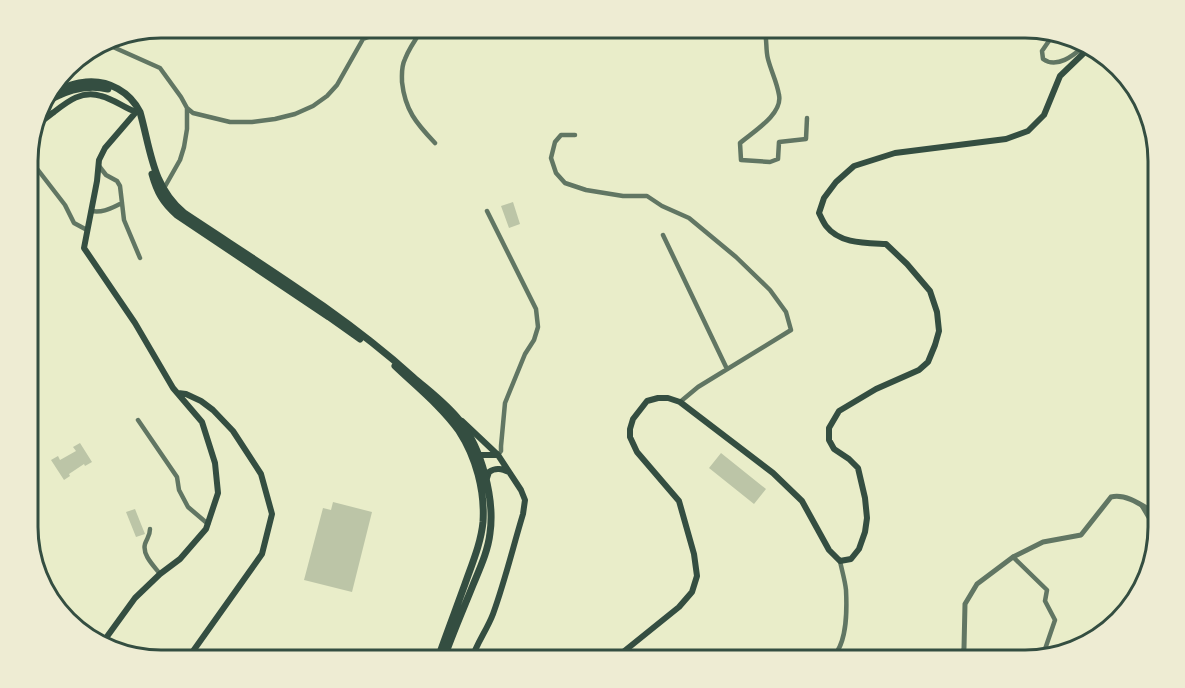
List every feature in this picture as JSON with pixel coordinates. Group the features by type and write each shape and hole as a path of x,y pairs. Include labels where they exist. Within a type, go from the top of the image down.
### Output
{"highway":[{"path":"60,89 85,81 109,85 126,93 140,112 158,178 172,203 358,331 459,419 486,482 490,531 487,549 447,650"},
{"path":"54,99 89,87 106,89 122,95 132,104 136,112 154,181 166,205 180,217 329,316 386,359 438,406 457,429 475,455 483,506 483,524 476,553 441,650"}],"main road":[{"path":"626,650 679,607 692,592 697,576 679,501 637,452 630,437 633,419 647,401 668,398 680,402 773,473 802,501 829,550 840,561 851,559 859,549 867,518 865,498 858,468 834,449 829,440 829,428 839,411 876,389 919,370 928,362 939,331 938,312 930,291 886,244 854,243 827,227 819,213 822,203 836,182 854,166 895,153 1005,139 1028,131 1044,115 1060,76 1084,53"},
{"path":"45,118 70,100 92,94 136,112 105,148 98,165 84,248 135,323 177,393 202,422 215,463 218,493 206,529 180,559 135,598 106,638"},
{"path":"177,393 186,394 201,401 233,431 261,474 272,514 262,554 194,650"},
{"path":"459,419 498,455 524,497 525,504 497,603 475,650"},
{"path":"475,455 498,455"},
{"path":"486,482 489,472 495,468 509,472"}],"street":[{"path":"113,47 160,68 187,108 193,113 230,122 252,122 295,114 313,106 327,96 337,85 366,38"},
{"path":"417,38 404,60 402,69 406,104 419,126 435,142"},
{"path":"766,38 768,58 780,98 769,120 740,143 741,160 770,162 778,159 779,142 806,139 807,118"},
{"path":"1049,40 1042,51 1043,59 1047,63 1072,57 1079,51"},
{"path":"163,190 180,160 184,147 187,108"},
{"path":"575,135 561,135 555,142 551,158 556,173 565,183 586,190 623,196 647,196 689,218 736,257 770,290 786,312 791,330 698,387 680,402"},
{"path":"98,165 106,175 118,183 124,220 140,258"},
{"path":"38,170 65,205 74,223 87,230"},
{"path":"91,211 105,211 122,203"},
{"path":"487,211 536,309 538,327 505,403 501,451 498,455"},
{"path":"663,235 727,369"},
{"path":"138,420 177,477 179,490 188,507 208,524"},
{"path":"963,650 965,604 977,584 1013,557 1043,542 1081,535 1111,497 1118,495 1125,497 1147,509"},
{"path":"1142,506 1147,514"},
{"path":"150,530 144,546 145,554 160,574"},
{"path":"1013,557 1047,590 1045,601 1055,620 1045,648"},
{"path":"838,650 847,624 846,588 840,561"}],"building":[{"path":"513,202 520,224 509,228 501,206"},
{"path":"80,443 92,462 85,466 84,464 64,480 51,460 58,456 60,460 76,451 73,447"},
{"path":"721,453 766,489 754,504 709,468"},
{"path":"333,502 372,512 352,592 304,580 323,508 331,510"},
{"path":"135,509 145,534 136,537 126,512"}]}
